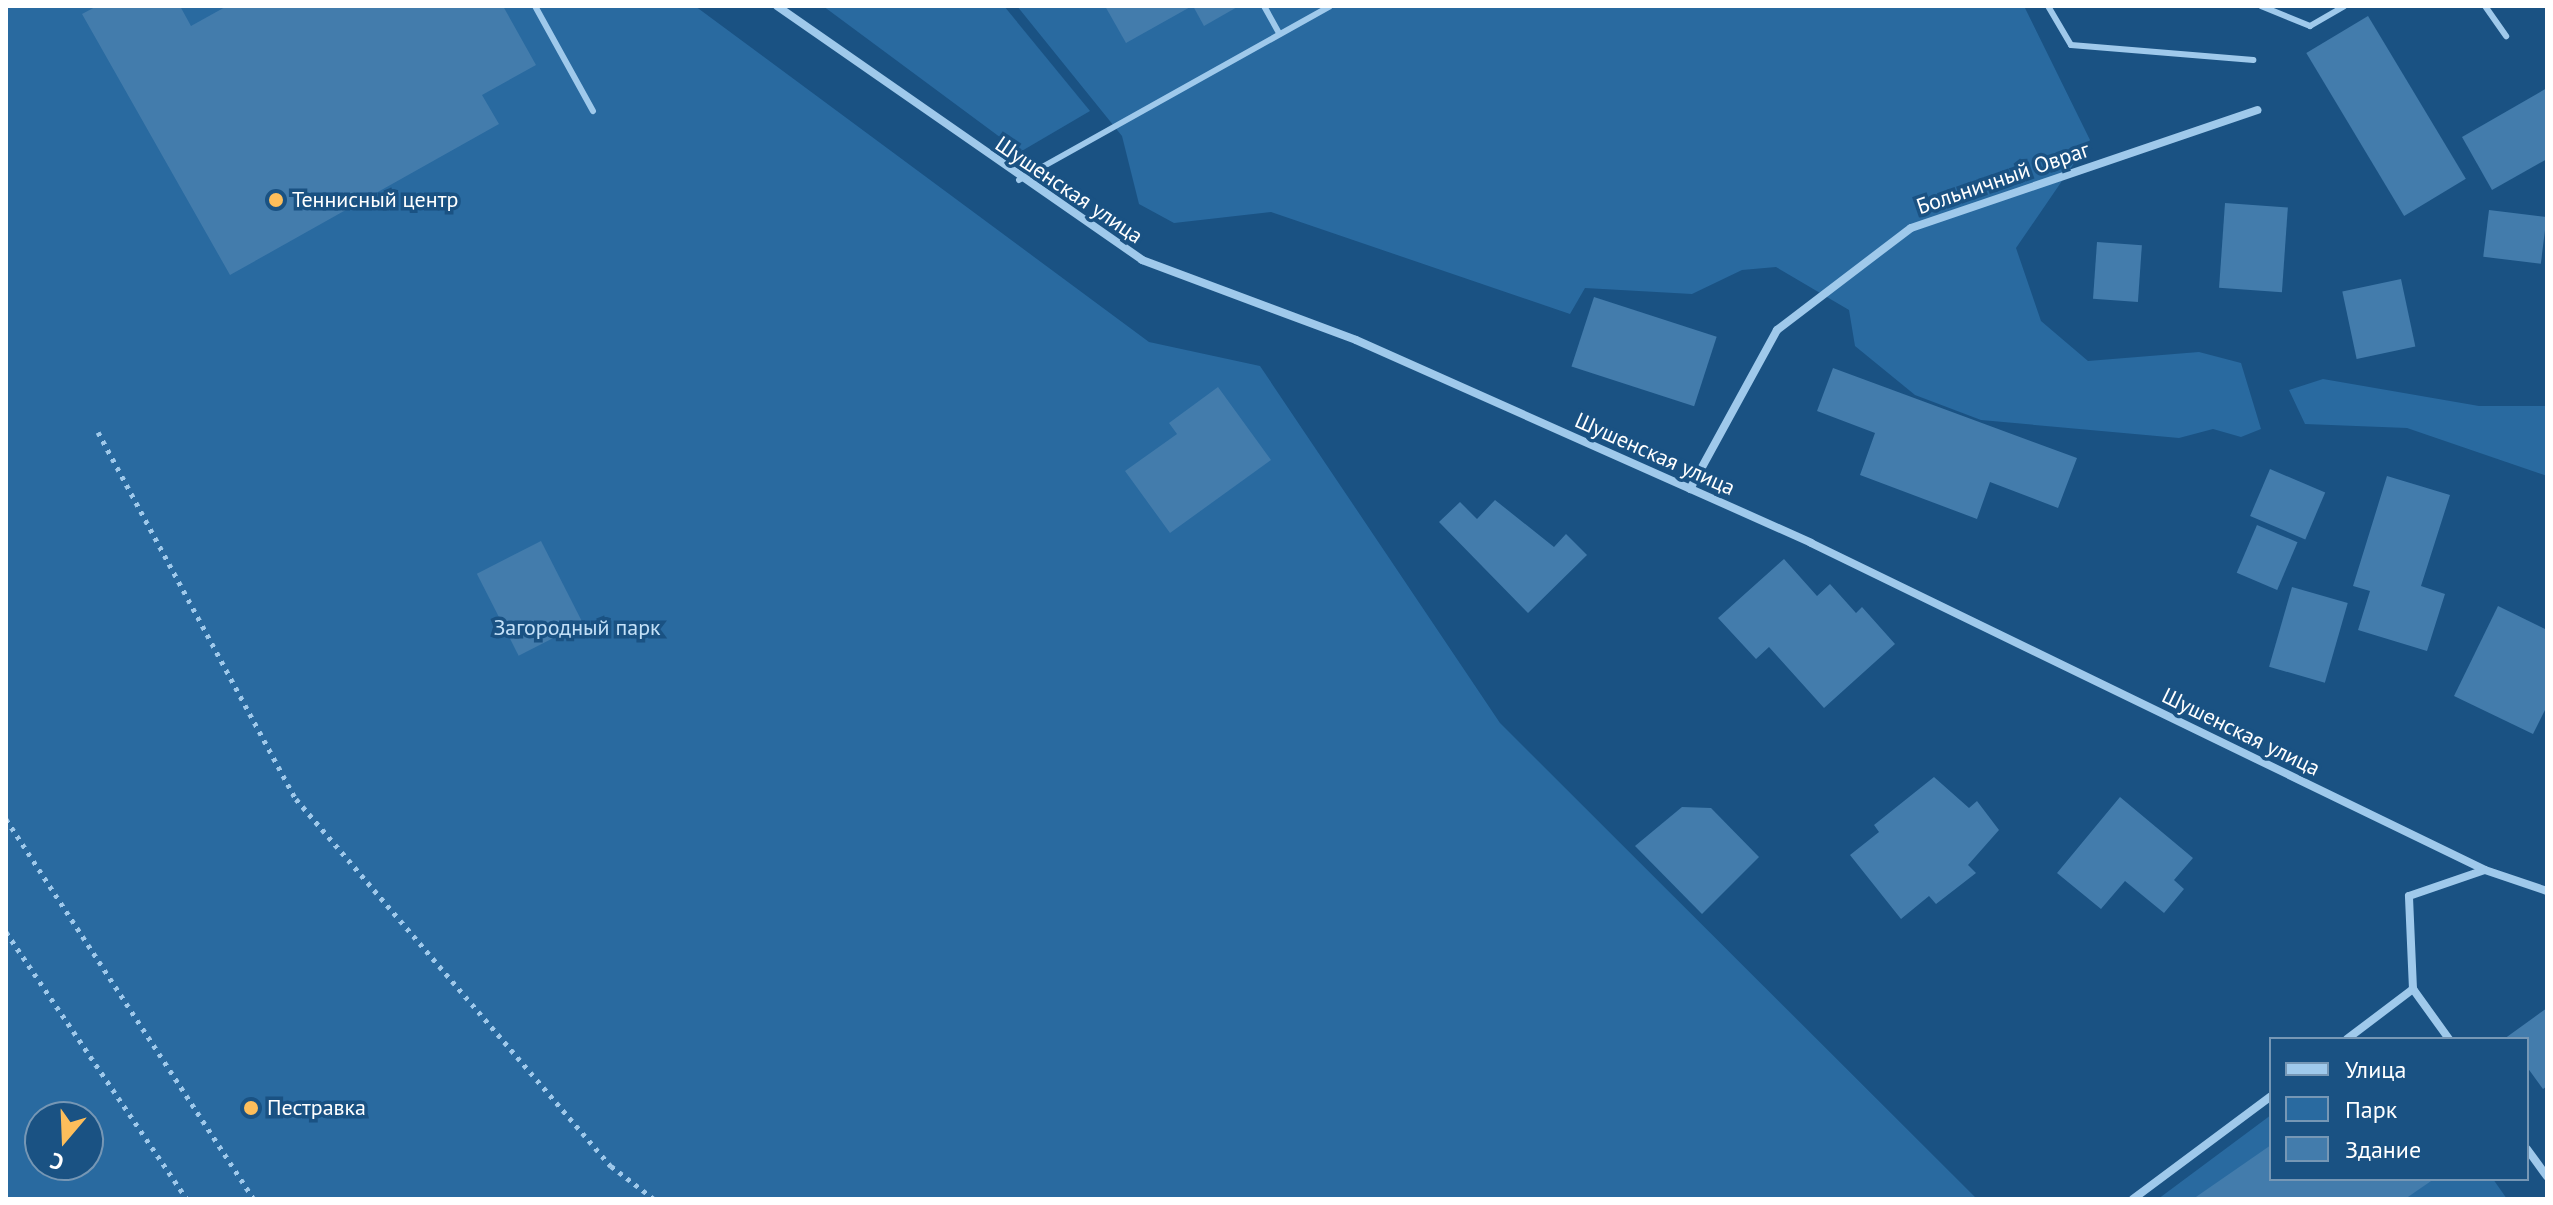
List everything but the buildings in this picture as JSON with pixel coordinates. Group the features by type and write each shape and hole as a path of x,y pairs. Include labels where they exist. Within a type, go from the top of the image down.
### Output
{"street":[{"name":"Шушенская улица","path":"777,6 1019,180 1142,260 1356,340 1690,489 2485,870 2547,891"},
{"name":"Больничный Овраг","path":"1690,489 1777,330 1911,228 2257,110"},
{"path":"2448,1037 2413,989 2409,896 2485,870"},
{"path":"2350,1037 2413,989"},
{"path":"2133,1199 2269,1097"},
{"path":"2529,1152 2547,1177"}],"lane":[{"path":"535,6 593,111"},
{"path":"1264,6 1279,33"},
{"path":"1019,180 1330,6"},
{"path":"2048,6 2071,45 2253,60"},
{"path":"2261,6 2310,26 2344,6"},
{"path":"2485,6 2506,36"}],"path":[{"path":"98,432 296,799 611,1166 654,1199"},
{"path":"6,819 254,1199"},
{"path":"6,932 187,1199"}],"green space":[{"name":"Загородный парк","path":"6,6 695,6 1149,342 1260,366 1500,723 1977,1199 6,1199"},
{"path":"823,6 1004,6 1090,111 1020,152"},
{"path":"1017,6 2024,6 2090,140 2016,248 2041,321 2088,361 2199,352 2241,363 2261,429 2241,437 2213,429 2179,438 1981,420 1915,395 1855,346 1849,310 1776,267 1742,270 1692,294 1585,288 1570,314 1271,212 1174,223 1139,204 1122,136"},
{"path":"2323,379 2479,406 2547,406 2547,476 2407,428 2305,424 2289,390"},
{"path":"2269,1116 2269,1181 2494,1181 2507,1199 2158,1199"}],"place":[{"name":"Теннисный центр","path":"276,200"},
{"name":"Пестравка","path":"251,1108"}]}
